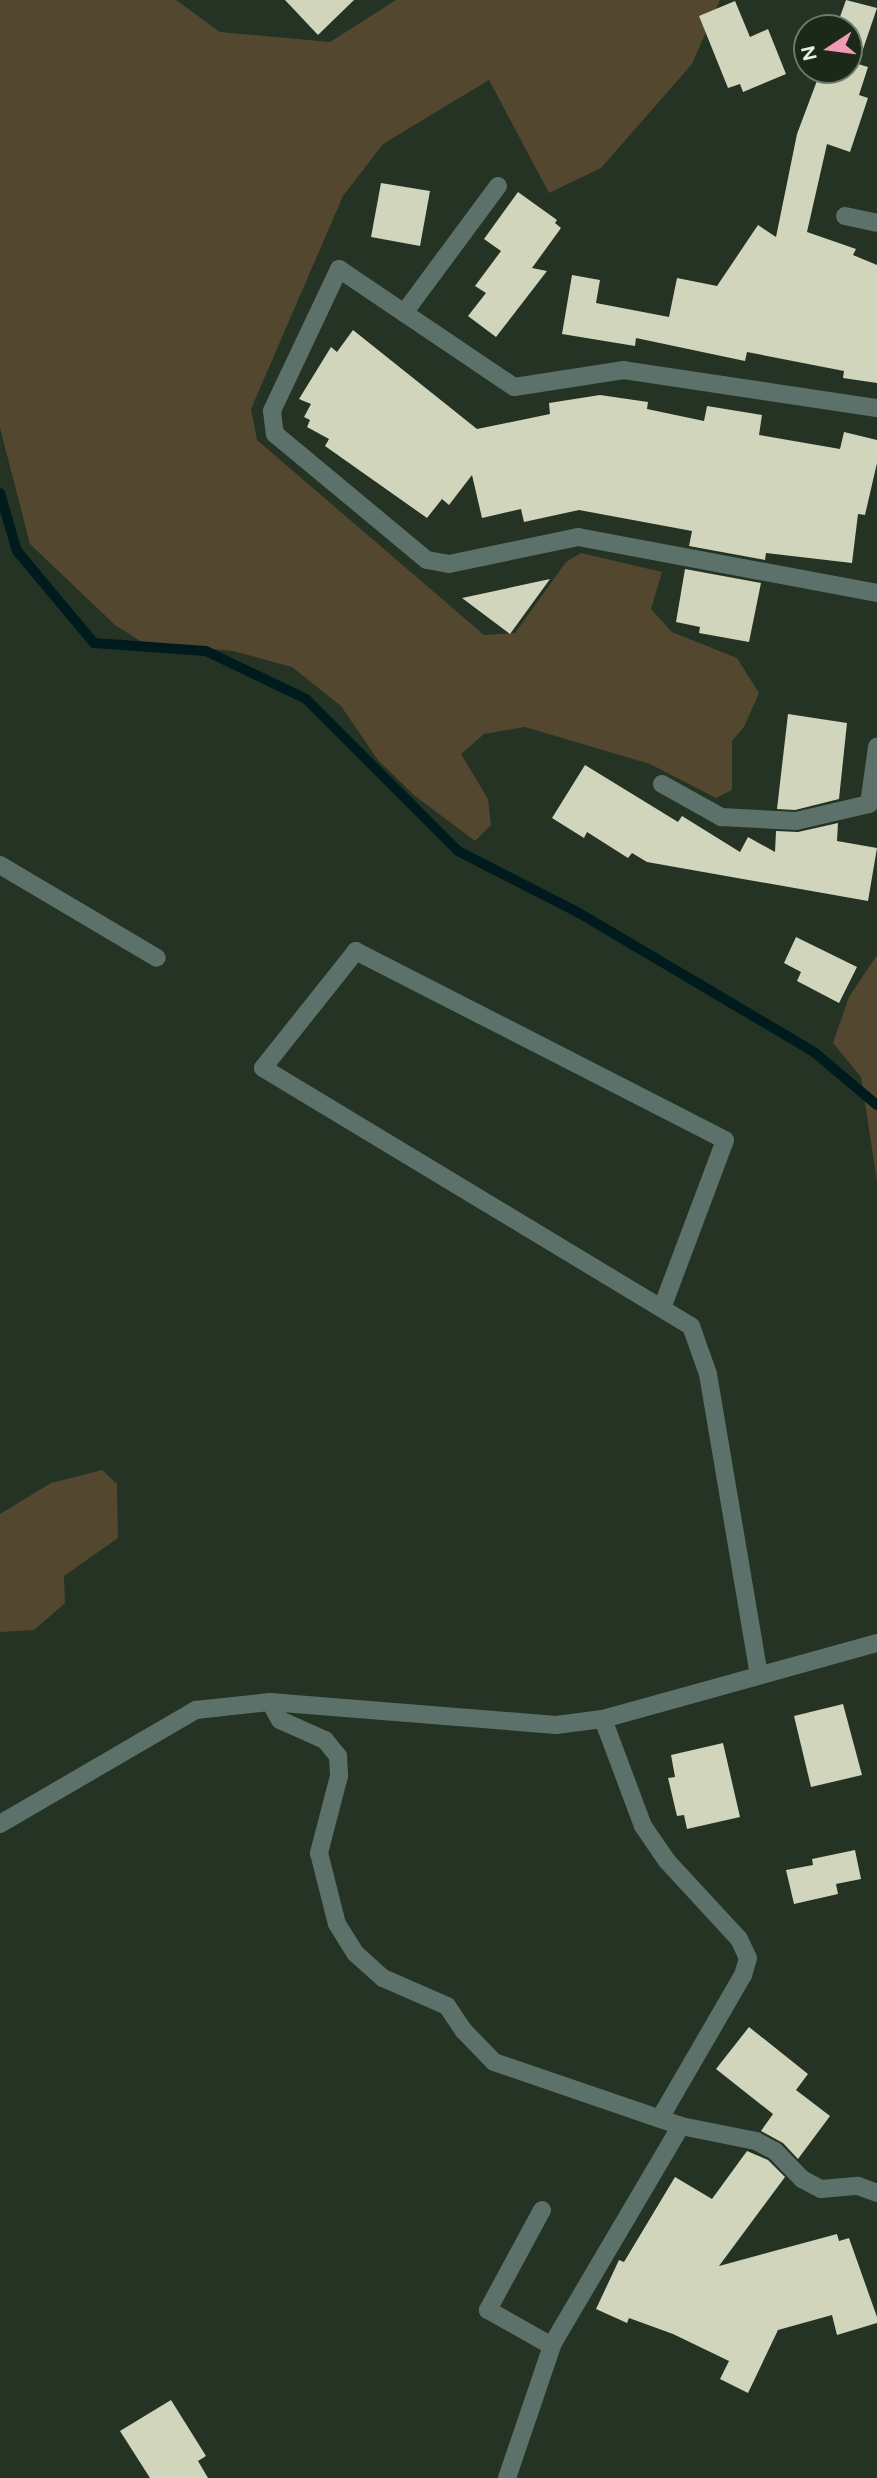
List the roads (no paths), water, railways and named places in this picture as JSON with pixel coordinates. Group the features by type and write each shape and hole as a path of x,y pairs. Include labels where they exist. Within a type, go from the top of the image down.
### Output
{"street":[{"path":"404,313 498,186"},
{"path":"845,216 877,223"},
{"path":"877,408 624,370 514,387 339,269 272,411 275,434 427,560 449,564 578,537 877,593"},
{"path":"662,783 721,817 796,821 869,804 877,747"},
{"path":"0,865 157,958"},
{"path":"662,1308 725,1140 356,951 263,1068 691,1326 708,1374 759,1674"},
{"path":"0,1824 196,1710 235,1702 270,1702 556,1725 603,1719 877,1643"},
{"path":"270,1702 279,1720 325,1740 338,1756 339,1776 319,1853 337,1924 355,1952 383,1978 447,2006 464,2031 494,2062 681,2126 756,2141 775,2151 802,2179 821,2189 858,2186 877,2193"},
{"path":"603,1719 643,1826 667,1861 739,1939 748,1958 743,1975 660,2118"},
{"path":"507,2478 552,2346 681,2126"},
{"path":"542,2210 488,2310 552,2346"}],"waterway":[{"path":"0,493 17,551 94,643 206,651 306,699 458,851 579,913 814,1052 877,1105"}]}
